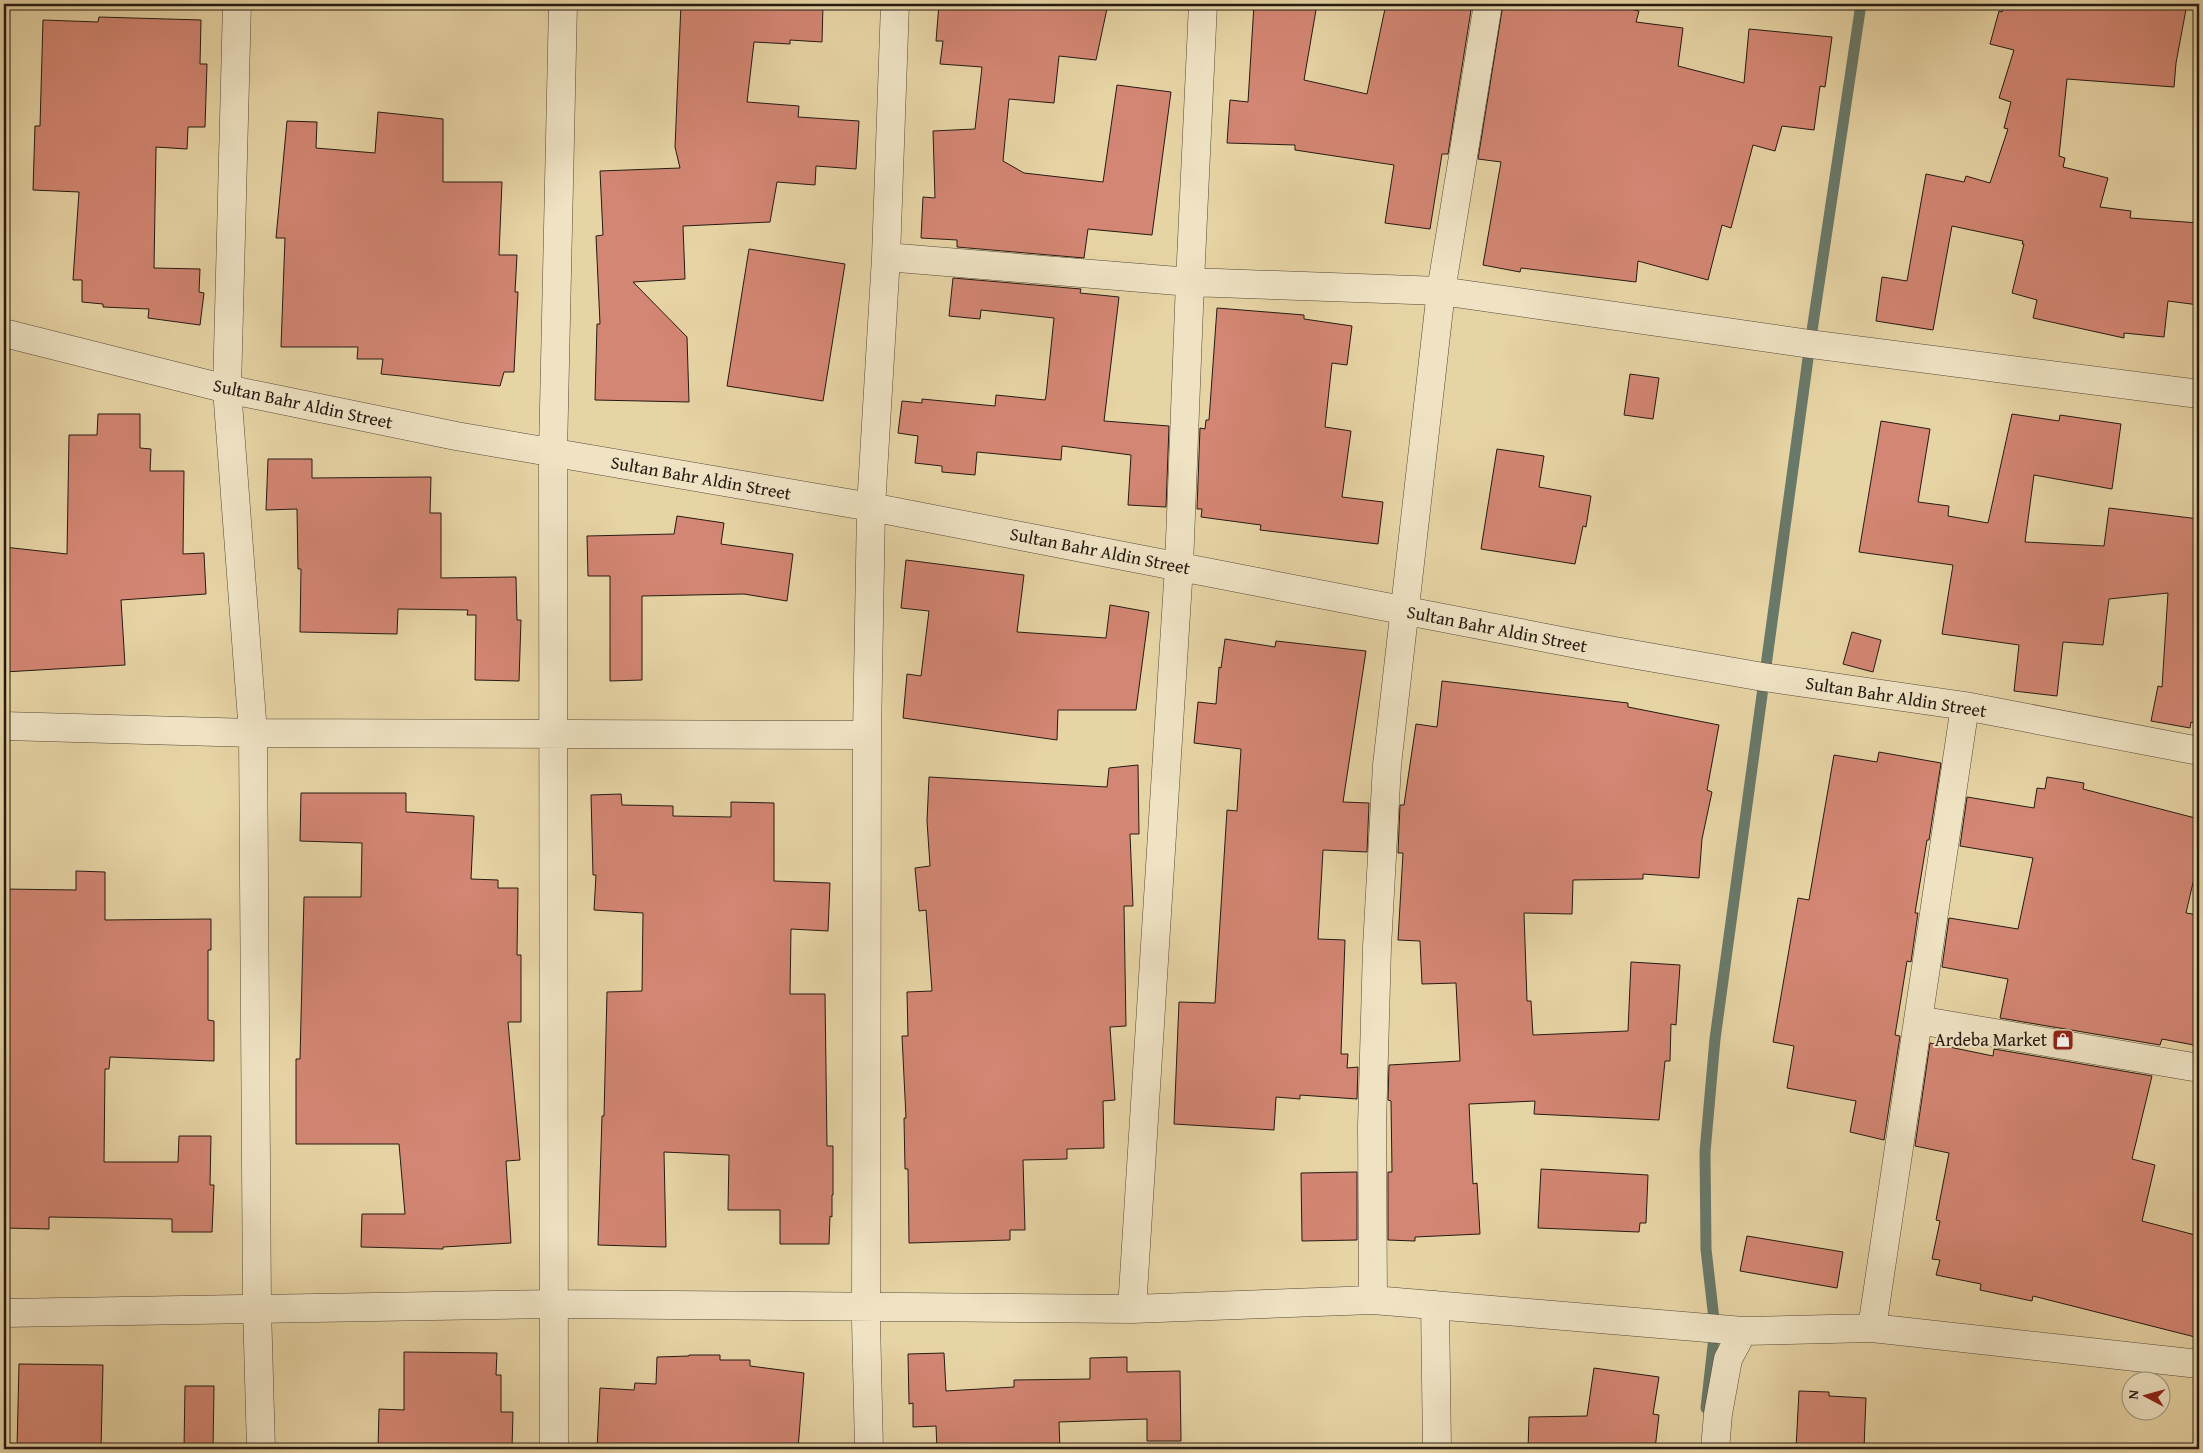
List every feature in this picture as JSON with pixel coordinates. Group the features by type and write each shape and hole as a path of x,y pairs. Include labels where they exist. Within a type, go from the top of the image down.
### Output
{"street":[{"path":"237,4 226,389 253,733 257,1307 261,1449"},
{"path":"554,1449 555,732 553,453 563,4"},
{"path":"869,1449 866,1308 867,735 871,507 886,257 895,4"},
{"path":"1132,1309 1179,566 1190,282 1204,4"},
{"path":"1373,1300 1372,1126 1377,948 1387,765 1441,292 1488,4"},
{"path":"886,257 1190,282 1441,292 1810,344 2199,394"},
{"name":"Sultan Bahr Aldin Street","path":"4,333 226,389 456,436 871,507 1405,611 1763,677 1965,706 2199,751"},
{"path":"1872,1328 1965,706"},
{"path":"4,726 253,733 555,732 867,735"},
{"path":"1918,1020 2199,1068"},
{"path":"4,1313 257,1307 554,1304 1132,1309 1373,1300 1743,1331 1872,1328 2199,1364"},
{"path":"1435,1305 1437,1449"},
{"path":"1715,1449 1718,1414 1728,1359 1743,1331"}],"building":[{"path":"681,4 823,4 822,42 790,40 790,44 754,42 747,102 799,106 798,117 859,121 856,169 816,166 815,185 777,182 770,222 683,226 685,279 633,282 687,337 689,402 595,400 597,324 600,324 596,236 603,235 600,171 680,168 675,147"},
{"path":"939,4 985,7 985,4 1108,4 1096,60 1059,56 1054,103 1009,99 1003,161 1024,173 1103,182 1117,85 1171,92 1152,235 1088,229 1084,258 957,247 957,240 921,238 923,197 935,198 933,131 975,129 982,67 940,64 943,41 936,41"},
{"path":"1254,4 1317,4 1304,80 1367,94 1386,4 1472,4 1448,154 1442,154 1430,229 1385,223 1394,165 1295,150 1295,145 1227,143 1230,100 1248,102"},
{"path":"1503,4 1608,4 1639,11 1636,22 1683,28 1678,66 1744,83 1749,29 1832,37 1825,87 1820,86 1814,130 1782,126 1775,151 1753,145 1731,228 1722,225 1708,280 1638,261 1636,282 1521,268 1520,272 1483,265 1501,162 1478,159"},
{"path":"2004,4 2187,4 2176,63 2174,87 2067,79 2059,156 2065,158 2063,167 2108,178 2100,207 2131,211 2130,218 2199,223 2199,305 2168,301 2164,337 2124,333 2124,338 2033,318 2037,300 2012,293 2024,244 2022,244 2023,241 1952,226 1933,330 1876,321 1882,277 1907,281 1926,174 1964,182 1966,176 1990,183 2008,129 2004,128 2011,102 1999,98 2014,50 1990,44 1999,11 2002,12"},
{"path":"99,17 201,20 200,64 207,64 205,127 188,127 187,149 156,147 154,268 200,269 199,292 204,293 200,325 148,318 149,309 103,307 103,304 82,302 82,280 73,280 79,192 33,190 35,126 40,126 43,20 98,22"},
{"path":"378,112 443,119 443,182 502,182 499,255 517,255 515,292 518,292 514,372 504,372 500,386 381,374 383,359 357,359 358,347 281,347 285,238 276,238 287,121 317,122 316,148 375,153"},
{"path":"749,249 845,264 823,401 727,386"},
{"path":"953,278 1081,289 1080,293 1119,297 1104,421 1169,426 1166,507 1128,505 1131,455 1062,446 1061,460 977,452 975,475 942,472 942,466 915,463 918,436 898,433 902,401 922,403 922,399 995,406 996,395 1045,400 1046,396 1054,318 981,310 980,319 949,316"},
{"path":"1217,308 1304,315 1304,319 1352,326 1347,365 1332,363 1325,427 1351,431 1342,497 1383,502 1378,544 1260,530 1261,525 1201,517 1202,509 1197,509 1200,428 1205,429 1206,420 1209,420"},
{"path":"1630,374 1659,378 1653,419 1624,415"},
{"path":"98,414 140,414 140,448 151,449 150,471 184,471 183,554 204,553 206,594 121,600 125,665 4,672 4,547 67,554 69,435 97,435"},
{"path":"2012,414 2059,421 2060,415 2121,424 2112,489 2034,475 2025,542 2104,546 2109,508 2199,519 2199,724 2191,722 2190,728 2151,721 2158,686 2162,687 2168,593 2109,599 2103,645 2063,642 2057,696 2014,691 2019,645 1942,634 1953,565 1859,552 1881,421 1930,429 1918,502 1949,506 1948,516 1988,523"},
{"path":"1497,449 1544,456 1539,487 1591,496 1586,527 1583,526 1575,564 1481,549"},
{"path":"268,459 312,459 312,478 431,477 430,513 441,513 441,578 516,577 517,620 521,620 519,681 475,680 476,615 467,615 468,610 398,609 397,634 300,632 301,569 298,569 297,509 266,510"},
{"path":"677,516 724,523 721,544 793,554 787,601 744,594 642,596 642,680 610,681 610,576 588,576 587,536 674,534"},
{"path":"906,560 1024,575 1017,632 1106,638 1110,605 1149,612 1136,710 1058,710 1057,740 903,718 907,674 921,676 929,611 901,608"},
{"path":"1852,632 1881,640 1873,672 1843,664"},
{"path":"1225,639 1275,647 1276,641 1366,651 1343,802 1369,803 1367,852 1323,850 1318,939 1345,940 1341,1054 1348,1054 1347,1068 1358,1067 1357,1099 1300,1095 1300,1099 1276,1097 1274,1130 1174,1124 1179,1002 1215,1003 1227,810 1237,811 1241,749 1194,743 1198,702 1216,704 1219,667 1221,668"},
{"path":"1442,681 1628,703 1628,707 1719,725 1707,790 1712,792 1702,839 1699,878 1643,874 1643,879 1573,880 1572,914 1524,913 1527,1001 1531,1001 1533,1035 1628,1031 1631,962 1680,965 1676,1025 1671,1024 1670,1061 1665,1061 1659,1120 1534,1114 1535,1101 1469,1104 1473,1184 1477,1183 1480,1234 1415,1237 1415,1241 1388,1240 1388,1172 1392,1172 1391,1101 1388,1100 1389,1065 1460,1061 1456,983 1422,984 1420,941 1398,940 1403,853 1398,853 1400,805 1404,805 1416,724 1437,727"},
{"path":"1879,752 1941,763 1915,913 1918,913 1911,962 1907,961 1895,1035 1900,1036 1884,1140 1850,1132 1856,1101 1787,1088 1794,1046 1773,1042 1798,898 1809,900 1834,755 1877,762"},
{"path":"1138,765 1139,834 1130,834 1133,906 1124,906 1126,1026 1110,1027 1115,1100 1103,1101 1104,1148 1067,1149 1067,1159 1023,1160 1025,1230 1010,1230 1010,1240 909,1243 908,1169 905,1169 904,1118 906,1118 902,1036 908,1036 907,992 932,991 926,910 919,911 915,868 930,866 927,821 929,777 1107,787 1109,768"},
{"path":"2047,777 2084,783 2083,789 2199,819 2199,857 2186,913 2199,915 2199,1046 2162,1039 2160,1045 2000,1018 2008,979 1942,967 1949,918 2018,929 2033,858 1960,846 1967,797 2034,808 2037,788 2045,789"},
{"path":"301,793 406,793 406,812 474,816 471,879 498,880 498,888 518,888 517,955 521,955 521,1022 508,1022 520,1160 506,1161 511,1243 443,1247 443,1249 361,1247 362,1214 405,1214 399,1144 296,1144 296,1059 300,1059 304,897 361,897 362,843 300,841"},
{"path":"621,794 622,805 673,806 673,816 731,817 731,802 774,803 774,881 830,883 828,931 791,929 790,994 825,994 827,1146 833,1146 833,1195 829,1244 780,1244 780,1210 728,1210 729,1155 664,1152 666,1247 598,1245 607,992 642,991 643,913 594,910 596,875 593,875 591,795"},
{"path":"76,871 105,872 105,920 211,919 211,950 208,950 208,1020 214,1021 214,1061 110,1057 109,1069 105,1069 104,1162 178,1162 179,1136 211,1136 210,1185 214,1185 212,1232 172,1232 172,1219 49,1217 49,1229 4,1228 4,889 76,890"},
{"path":"1930,1043 1993,1056 1994,1049 2152,1076 2132,1159 2155,1165 2142,1221 2199,1236 2199,1338 2033,1296 2032,1301 1980,1290 1981,1284 1936,1275 1940,1260 1932,1259 1940,1221 1936,1220 1949,1153 1915,1146"},
{"path":"1541,1169 1648,1175 1646,1223 1640,1223 1639,1232 1538,1228"},
{"path":"1357,1172 1357,1240 1302,1241 1301,1173"},
{"path":"1747,1236 1843,1252 1837,1288 1740,1271"},
{"path":"404,1352 497,1353 496,1375 501,1375 501,1412 513,1412 512,1449 378,1449 379,1409 404,1410"},
{"path":"944,1353 946,1391 1014,1387 1014,1380 1090,1379 1090,1358 1127,1357 1127,1372 1180,1371 1181,1441 1147,1441 1147,1419 1059,1422 1060,1449 1015,1449 1015,1447 937,1449 936,1426 913,1427 913,1403 909,1404 908,1354"},
{"path":"720,1355 720,1360 750,1360 750,1366 804,1373 798,1449 597,1449 600,1388 634,1390 635,1383 656,1384 657,1357"},
{"path":"19,1364 103,1365 101,1449 17,1449"},
{"path":"1594,1368 1659,1377 1653,1414 1659,1415 1655,1449 1528,1449 1529,1417 1587,1416"},
{"path":"185,1386 214,1386 213,1449 184,1449"},
{"path":"1799,1391 1829,1392 1829,1396 1866,1398 1864,1449 1796,1449"}],"waterway":[{"path":"1706,1408 1715,1328 1706,1249 1705,1152 1715,1039 1810,344 1861,4"}],"place":[{"name":"Ardeba Market","path":"2063,1040"}]}
